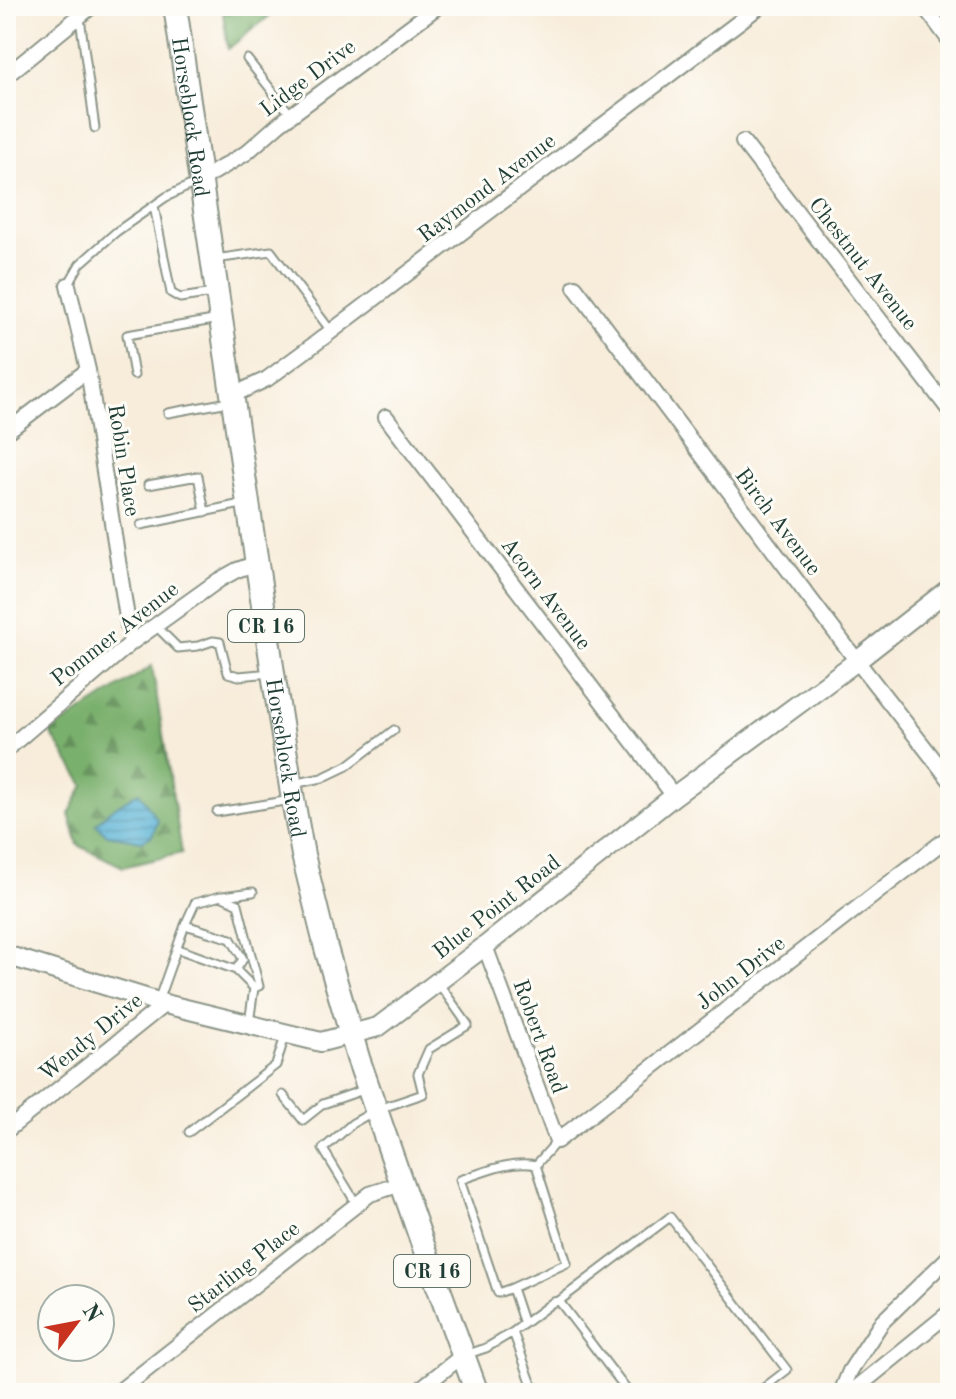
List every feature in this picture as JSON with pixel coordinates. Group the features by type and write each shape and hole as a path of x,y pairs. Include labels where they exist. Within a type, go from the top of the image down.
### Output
{"main road":[{"name":"Horseblock Road","path":"175,6 273,673 303,855 351,1036 477,1393"}],"street":[{"name":"Lidge Drive","path":"201,180 246,153 291,115 438,6"},
{"name":"Raymond Avenue","path":"234,398 267,379 760,6"},
{"path":"924,6 950,41"},
{"path":"6,76 86,11"},
{"name":"Chestnut Avenue","path":"743,142 950,411"},
{"name":"Robin Place","path":"68,285 88,370 131,643"},
{"name":"Birch Avenue","path":"575,287 950,780"},
{"path":"6,432 88,370"},
{"name":"Acorn Avenue","path":"386,417 674,796"},
{"name":"Pommer Avenue","path":"6,750 131,643 219,580 257,563"},
{"name":"Blue Point Road","path":"6,955 161,1003 321,1042 378,1027 674,796 950,588"},
{"name":"John Drive","path":"557,1141 950,836"},
{"name":"Robert Road","path":"485,946 557,1141"},
{"name":"Wendy Drive","path":"6,1131 161,1003"},
{"name":"Starling Place","path":"117,1393 370,1194 401,1184"},
{"path":"841,1393 850,1371 882,1322 950,1256"},
{"path":"853,1393 950,1312"},
{"path":"415,1393 462,1356"}],"lane":[{"path":"86,11 95,128"},
{"path":"247,59 291,115"},
{"path":"68,285 84,260 119,230 166,197 201,180"},
{"path":"154,206 171,293 180,298 217,292"},
{"path":"212,260 271,251 331,331"},
{"path":"134,375 127,335 221,319"},
{"path":"168,413 234,398"},
{"path":"148,485 198,476 205,512"},
{"path":"141,525 248,502"},
{"path":"156,626 178,648 220,642 228,673 239,676 273,673"},
{"path":"217,812 292,792 347,766 394,730"},
{"path":"161,1003 195,903 253,892"},
{"path":"221,896 238,904 259,986 254,988"},
{"path":"185,925 231,939 243,959 236,970"},
{"path":"178,949 236,970 254,988"},
{"path":"283,1095 303,1120 323,1104 423,1094 418,1074 429,1049 468,1025 438,982"},
{"path":"249,1025 254,988"},
{"path":"189,1132 276,1065 285,1034"},
{"path":"357,1204 323,1149 353,1123 372,1099"},
{"path":"536,1165 557,1141"},
{"path":"523,1162 536,1165 567,1263 498,1293 460,1180 505,1165 523,1162"},
{"path":"462,1356 486,1348 513,1332 670,1217 787,1370 757,1393"},
{"path":"512,1288 524,1324"},
{"path":"559,1301 629,1393"},
{"path":"513,1332 535,1393"}],"green space":[{"path":"222,6 282,6 228,49"},
{"path":"152,666 182,853 123,867 78,845 69,814 84,785 50,732"}],"water":[{"path":"139,792 158,821 152,836 142,841 107,835 96,824 108,812"}]}
